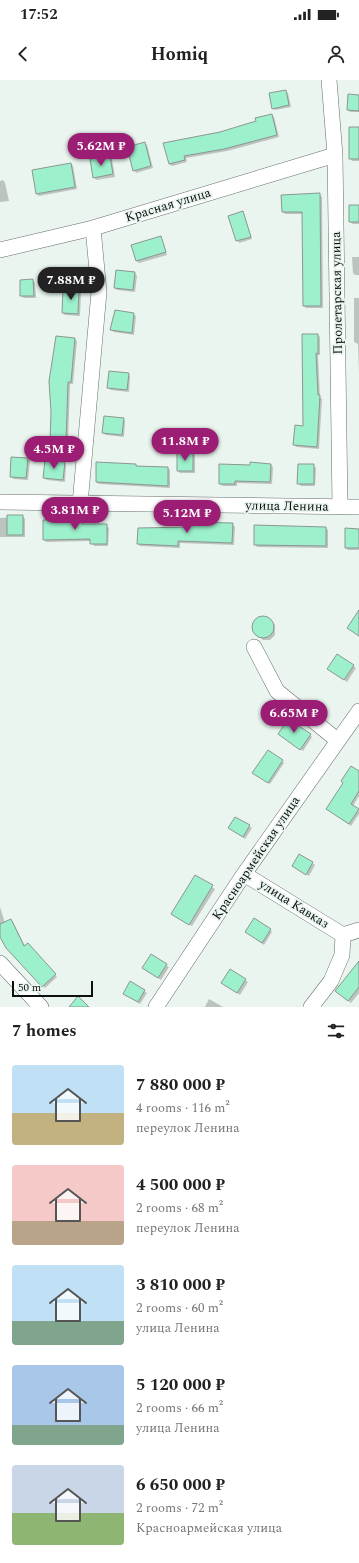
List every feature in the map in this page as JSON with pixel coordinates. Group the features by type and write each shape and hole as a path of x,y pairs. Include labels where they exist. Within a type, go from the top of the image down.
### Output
{"street":[{"name":"Пролетарская улица","path":"329,80 335,155 340,506"},
{"name":"Красная улица","path":"0,250 93,228 335,155"},
{"path":"80,504 99,292 93,228"},
{"name":"улица Ленина","path":"0,502 359,507"},
{"path":"254,647 277,691 337,740"},
{"name":"Красноармейская улица","path":"156,1007 244,874 337,740 359,711"},
{"name":"улица Кавказ","path":"244,874 343,935 359,930"},
{"name":"улица Кавказ","path":"311,1007 331,981 342,955 343,935"},
{"path":"0,964 41,1007"}],"building":[{"path":"286,90 289,105 272,109 269,93"},
{"path":"348,94 359,95 359,111 347,110"},
{"path":"272,114 277,135 224,149 184,156 185,160 169,164 163,143 220,132 256,121 255,118"},
{"path":"349,127 359,127 359,159 349,159"},
{"path":"145,142 151,166 133,171 127,147"},
{"path":"110,156 113,174 93,178 90,159"},
{"path":"71,163 75,187 36,194 32,170"},
{"path":"320,193 321,306 303,306 302,212 282,212 281,195"},
{"path":"349,205 359,205 359,222 349,222"},
{"path":"243,211 251,237 236,241 228,216"},
{"path":"161,236 166,252 136,261 131,245"},
{"path":"116,270 135,272 133,290 114,288"},
{"path":"33,279 34,296 20,296 20,280"},
{"path":"63,289 79,289 78,314 62,313"},
{"path":"115,310 134,313 132,333 110,330"},
{"path":"302,334 318,334 318,354 316,353 318,395 320,395 317,447 293,445 295,425 303,426"},
{"path":"56,336 75,338 71,382 68,382 66,442 50,441 51,412 49,381"},
{"path":"109,371 129,373 127,390 107,388"},
{"path":"104,416 124,418 122,435 102,433"},
{"path":"177,452 193,452 193,471 177,471"},
{"path":"11,457 28,458 26,478 10,477"},
{"path":"45,460 65,462 63,480 43,478"},
{"path":"96,462 136,464 136,466 168,467 168,486 96,482"},
{"path":"250,462 271,464 270,482 235,481 235,484 219,484 219,464 250,465"},
{"path":"298,464 314,464 314,484 297,484"},
{"path":"7,515 23,515 23,535 7,535"},
{"path":"82,519 82,524 107,524 107,544 90,544 90,539 43,540 43,520"},
{"path":"189,522 233,523 232,543 178,541 178,546 137,544 138,528 189,527"},
{"path":"254,525 326,527 326,546 254,545"},
{"path":"345,528 359,529 359,548 345,548"},
{"path":"359,610 359,636 347,628"},
{"path":"259,616 267,616 274,623 274,631 267,638 259,638 252,631 252,623"},
{"path":"337,654 354,665 344,680 327,669"},
{"path":"288,719 311,734 300,750 278,734"},
{"path":"268,750 283,760 268,783 252,773"},
{"path":"351,766 359,771 359,791 351,804 359,809 349,824 326,809 343,783 341,781"},
{"path":"235,817 250,825 243,837 228,828"},
{"path":"299,854 313,862 306,875 292,866"},
{"path":"195,875 213,885 189,925 171,914"},
{"path":"254,918 271,929 262,943 245,932"},
{"path":"11,919 24,946 28,943 56,974 42,987 6,948 0,937 0,924"},
{"path":"151,954 167,964 158,978 142,968"},
{"path":"359,961 359,987 348,1001 335,991"},
{"path":"230,969 246,979 237,993 221,983"},
{"path":"130,981 145,990 138,1002 123,994"},
{"path":"78,996 89,1007 69,1007"}]}
